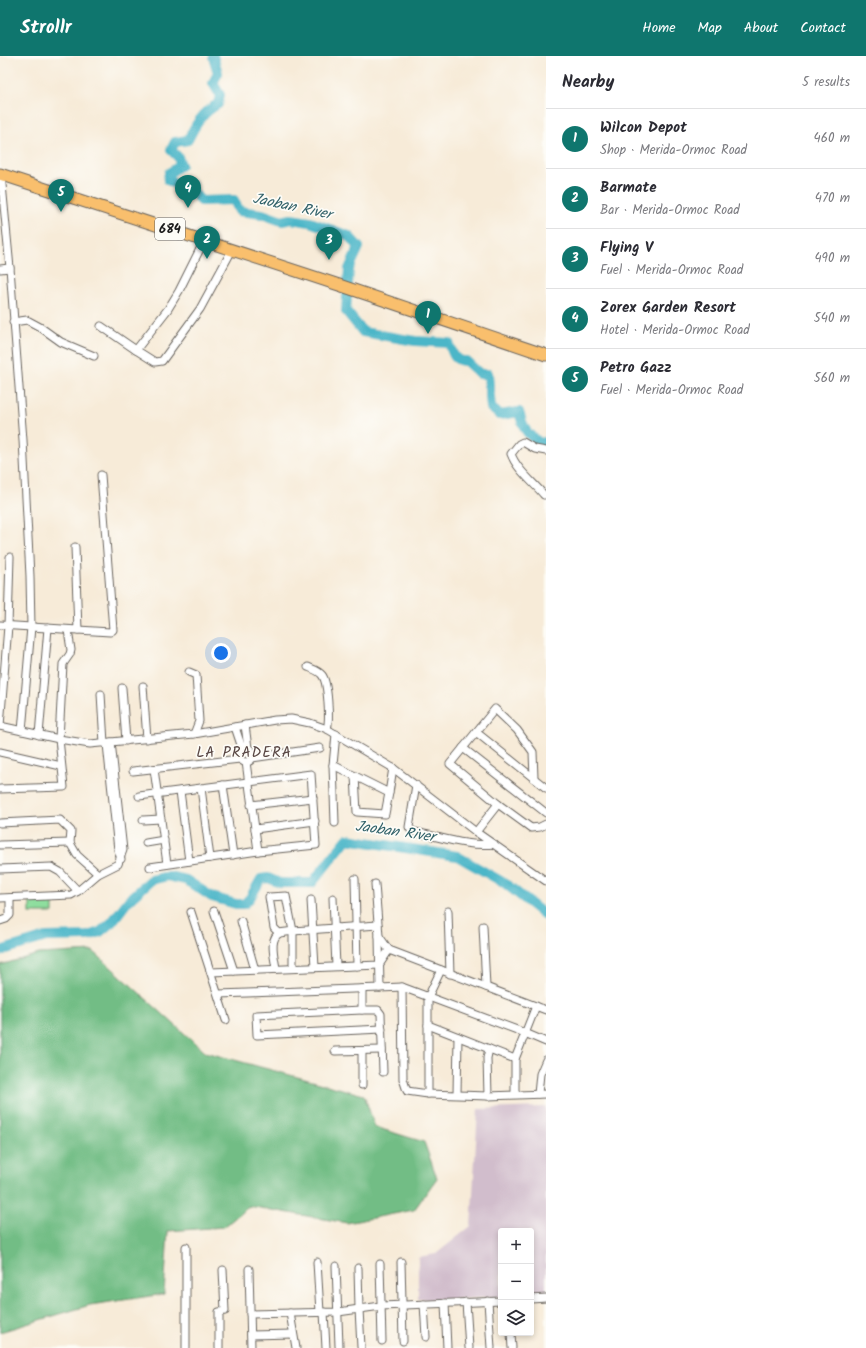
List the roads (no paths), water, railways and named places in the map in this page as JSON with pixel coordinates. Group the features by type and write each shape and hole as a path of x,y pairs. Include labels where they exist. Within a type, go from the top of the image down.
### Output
{"highway":[{"name":"684","path":"1,174 546,355"}],"street":[{"path":"1,174 10,268 23,440 30,576 30,627 22,731"},
{"path":"136,350 168,309 204,241"},
{"path":"100,326 155,362 162,361 200,309 232,250"},
{"path":"0,269 10,268"},
{"path":"13,322 27,320 61,342 94,356"},
{"path":"544,495 518,466 511,454 519,444 523,442 535,449 546,451"},
{"path":"0,625 110,632 113,630 101,475"},
{"path":"75,547 78,630"},
{"path":"10,557 8,626 0,726 90,744 194,734 275,720 291,719 310,723 327,729 393,768 476,832 546,881"},
{"path":"39,735 48,628"},
{"path":"0,789 64,787 59,739 64,664 71,650 68,630"},
{"path":"308,666 321,673 325,680 329,715 327,729"},
{"path":"189,672 196,675 198,721 194,734"},
{"path":"144,686 147,739"},
{"path":"122,688 126,741"},
{"path":"0,898 71,894 78,891 98,874 118,864 121,859 123,850 101,694"},
{"path":"534,778 533,752 517,730 494,710 450,764 498,804 531,828 540,827 546,824"},
{"path":"245,725 245,748"},
{"path":"234,727 245,748 252,751 246,760"},
{"path":"476,732 546,788"},
{"path":"335,823 333,766 336,734"},
{"path":"245,748 239,752 246,760 258,851"},
{"path":"133,771 246,760 320,748"},
{"path":"463,748 546,813"},
{"path":"0,752 61,766"},
{"path":"333,766 389,793"},
{"path":"355,776 357,812 385,814 393,768"},
{"path":"154,769 167,864"},
{"path":"139,796 311,774 316,845 258,851 150,867"},
{"path":"0,785 8,789"},
{"path":"223,785 232,855"},
{"path":"416,785 409,827 410,830 466,843 482,845 494,844"},
{"path":"201,788 210,858"},
{"path":"180,791 189,861"},
{"path":"251,805 313,798"},
{"path":"476,832 498,804"},
{"path":"143,820 161,818"},
{"path":"0,823 60,820 71,831 70,843 78,855 98,874"},
{"path":"255,829 314,821"},
{"path":"146,843 164,840"},
{"path":"0,845 70,843"},
{"path":"0,869 51,867 60,872 78,891"},
{"path":"355,879 357,966"},
{"path":"375,884 379,936 380,988"},
{"path":"279,933 274,928 269,897 286,896 293,931 293,968"},
{"path":"0,921 6,920 10,915 10,898"},
{"path":"333,898 336,966"},
{"path":"311,900 315,967"},
{"path":"214,911 234,971"},
{"path":"448,911 450,974"},
{"path":"191,912 219,994 226,1020"},
{"path":"241,921 256,970"},
{"path":"276,969 273,944 279,933 378,925"},
{"path":"483,926 486,987"},
{"path":"379,936 389,950 546,1010"},
{"path":"380,965 389,950"},
{"path":"211,972 380,965"},
{"path":"428,1094 428,997 440,970"},
{"path":"219,994 402,987 546,1042"},
{"path":"402,987 403,1079 407,1091 428,1094 488,1096 546,1094"},
{"path":"362,989 362,1010"},
{"path":"514,1094 515,1059 536,1006"},
{"path":"382,1029 257,1036 256,1015 362,1010 380,1012 382,1029 383,1072"},
{"path":"428,1025 515,1059"},
{"path":"457,1094 458,1037"},
{"path":"488,1096 487,1058 489,1049"},
{"path":"335,1051 382,1050"},
{"path":"362,1051 362,1085"},
{"path":"538,1094 540,1074 546,1060"},
{"path":"186,1247 186,1348"},
{"path":"317,1262 326,1348"},
{"path":"401,1262 403,1340"},
{"path":"380,1264 382,1341"},
{"path":"336,1266 338,1346"},
{"path":"358,1268 361,1347"},
{"path":"250,1269 251,1348"},
{"path":"219,1348 219,1312 225,1312 223,1270"},
{"path":"534,1299 546,1298"},
{"path":"488,1301 491,1348"},
{"path":"250,1314 338,1312 381,1306 498,1301"},
{"path":"466,1302 470,1348"},
{"path":"445,1303 447,1348"},
{"path":"424,1304 426,1337"},
{"path":"290,1313 296,1348"},
{"path":"251,1335 294,1334"},
{"path":"511,1336 512,1348"}],"waterway":[{"name":"Jaoban River","path":"213,56 218,73 213,83 220,95 218,104 200,119 188,140 175,142 171,150 178,157 181,165 169,173 168,180 178,186 192,185 193,192 201,201 234,200 239,211 262,214 282,221 291,219 310,222 349,236 359,247 349,269 346,311 363,332 415,341 449,343 454,356 458,360 466,361 480,374 488,374 491,408 500,415 519,412 524,427 528,433 540,443 546,442"},
{"name":"Jaoban River","path":"0,951 46,937 88,936 100,932 112,922 128,901 151,880 168,876 186,880 212,897 236,904 244,904 250,898 261,879 268,878 280,883 312,883 347,839 457,856 506,884 546,916"}],"place":[{"name":"Zorex Garden Resort","path":"188,208"},
{"name":"Petro Gazz","path":"61,212"},
{"name":"Barmate","path":"207,259"},
{"name":"Flying V","path":"329,260"},
{"name":"Wilcon Depot","path":"428,334"}],"district":[{"name":"LA PRADERA","path":"244,753"}]}
